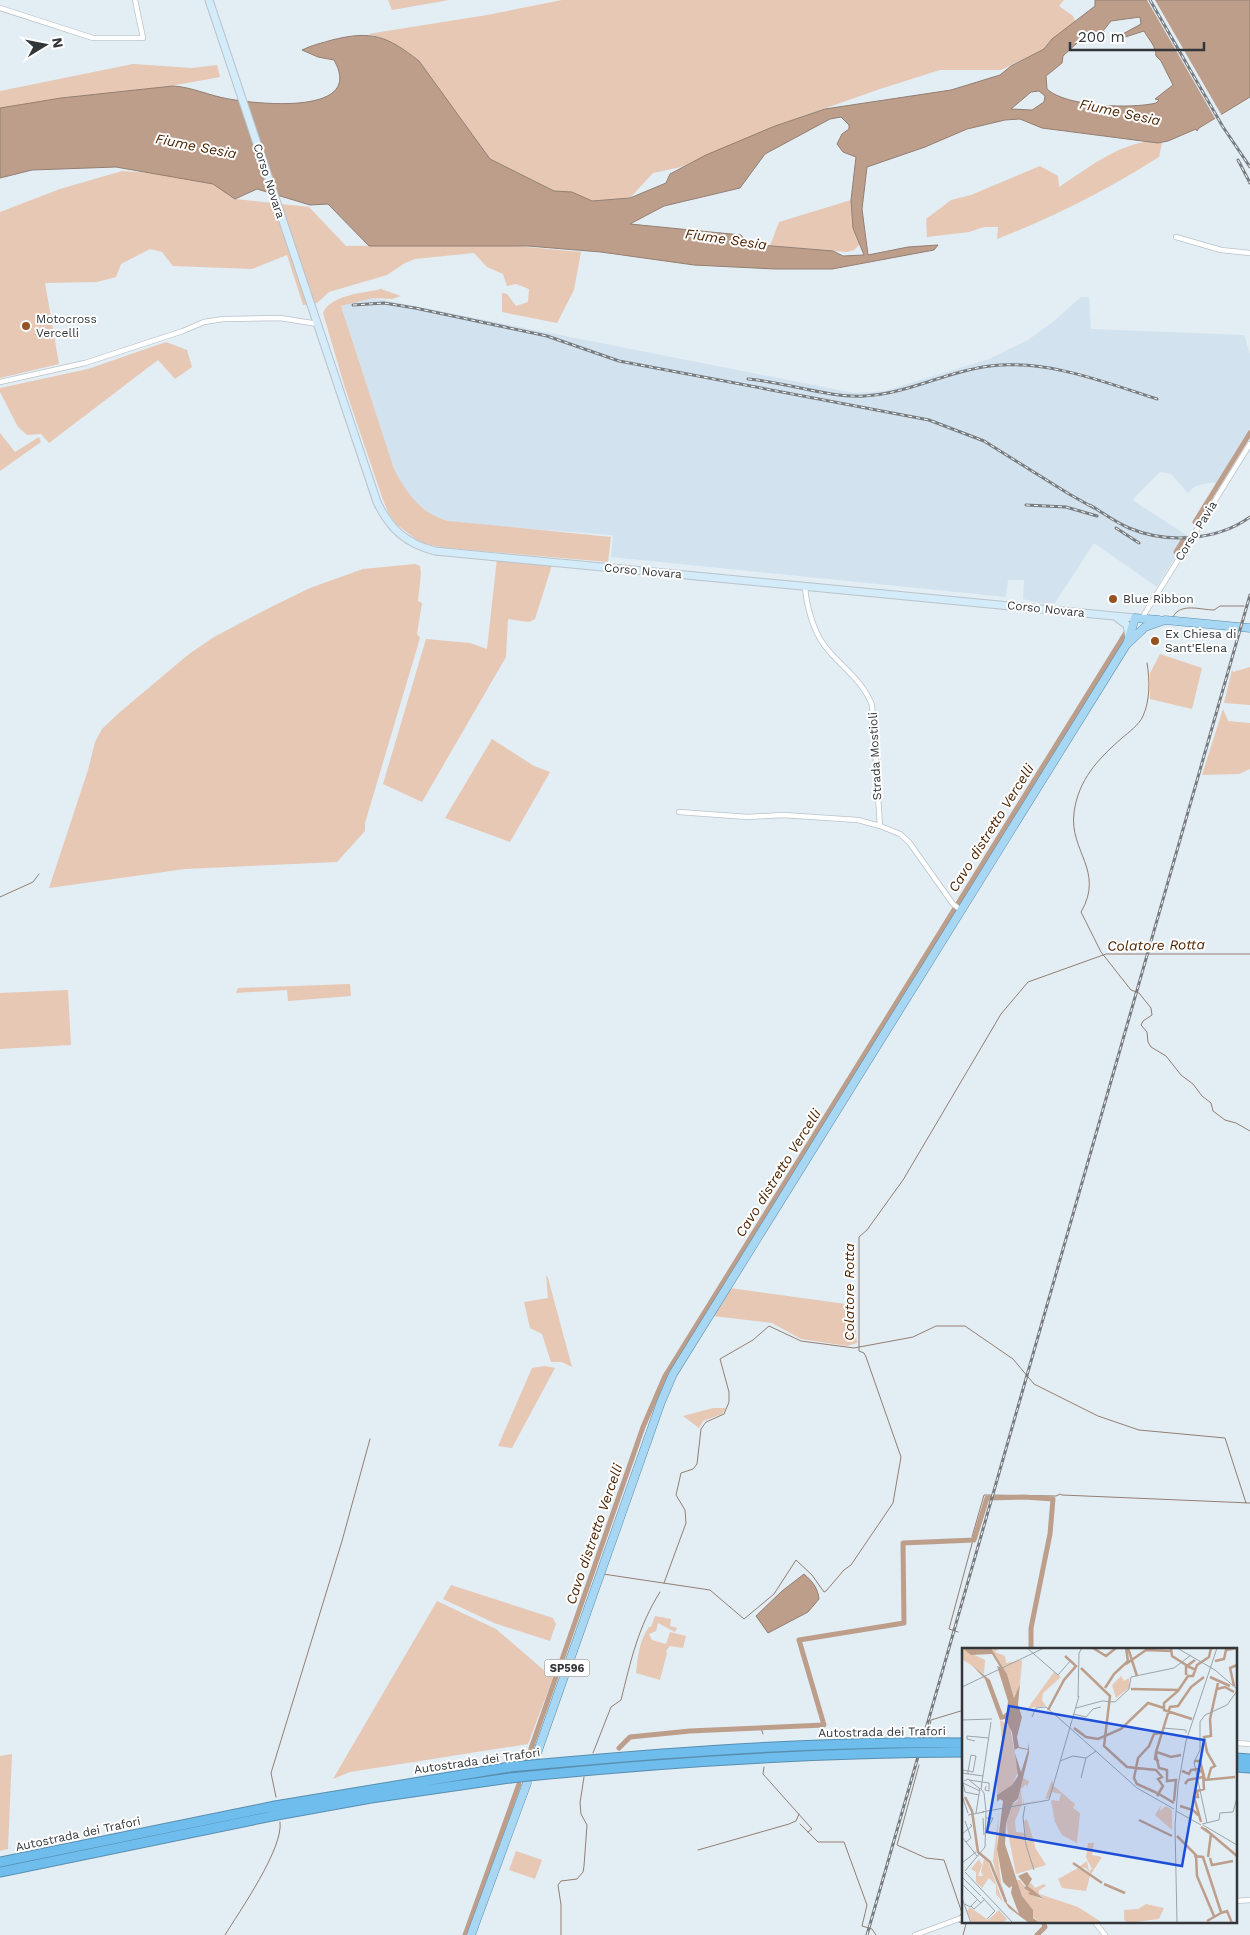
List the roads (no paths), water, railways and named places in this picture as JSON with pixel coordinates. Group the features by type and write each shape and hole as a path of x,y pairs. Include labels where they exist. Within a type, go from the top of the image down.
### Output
{"highway":[{"name":"Autostrada dei Trafori","path":"0,1862 276,1806 510,1768 765,1747 962,1743"},
{"name":"Autostrada dei Trafori","path":"0,1872 277,1815 372,1798 510,1778 622,1766 764,1756 962,1752"}],"main road":[{"name":"Corso Novara","path":"209,0 377,502 386,520 410,543 435,551 1250,628"},
{"path":"1114,616 1127,626 1132,635"},
{"path":"960,910 1126,645 1138,618"},
{"path":"1132,635 1152,623 1165,620"},
{"name":"SP596","path":"534,1759 667,1387 960,910"},
{"path":"471,1935 526,1783"}],"street":[{"path":"0,8 93,38 143,38 135,0"},
{"path":"1176,237 1221,250 1250,253"},
{"path":"0,382 85,364 204,322 223,319 280,318 318,324"},
{"name":"Corso Pavia","path":"1138,618 1250,444"},
{"name":"Strada Mostioli","path":"805,586 814,623 823,643 865,690 872,705 880,826"},
{"path":"679,812 748,817 792,815 858,820 880,826 900,834 909,842 953,904 960,910"},
{"path":"915,1935 960,1918"},
{"path":"1095,1922 1105,1935"}],"water":[{"name":"Fiume Sesia","path":"1095,0 1250,0 1250,97 1197,131 1196,129 1168,141 1158,143 1042,128 1020,119 1005,120 967,129 925,147 867,167 862,209 868,255 908,247 938,245 934,250 832,269 775,269 694,265 601,252 528,246 369,246 328,204 310,205 257,189 235,199 213,184 116,167 32,170 0,178 0,108 61,98 173,86 243,101 283,104 304,102 322,98 335,90 340,78 334,60 318,57 302,50 317,44 346,37 369,36 378,37 398,46 419,61 490,159 554,191 572,192 592,201 630,198 666,183 670,174 706,155 775,126 825,109 951,90 1000,75 1011,66 1044,49 1052,39 1095,6","holes":["1140,17 1141,24 1119,36 1119,39 1144,31 1152,43 1156,56 1161,61 1173,85 1155,99 1159,100 1156,103 1132,106 1084,103 1069,100 1047,89 1046,76 1062,63 1063,56 1078,42 1092,35 1105,32 1103,31 1111,21","1039,91 1045,96 1044,102 1032,110 1011,109 1031,92","841,117 849,125 849,129 842,134 837,144 843,152 856,157 851,200 853,228 864,255 843,256 833,251 748,244 741,235 630,224 664,206 740,188 765,154 830,119"]},
{"path":"804,1574 814,1585 819,1599 808,1612 768,1633 756,1616 782,1591"}],"waterway":[{"name":"Cavo distretto Vercelli","path":"1195,522 1250,433"},
{"name":"Cavo distretto Vercelli","path":"1176,552 1184,539"},
{"path":"1173,617 1176,612 1186,608 1214,610 1220,606 1244,606"},
{"name":"Cavo distretto Vercelli","path":"527,1760 643,1427 665,1376 1125,634"},
{"path":"1147,663 1149,690 1143,716 1097,762 1085,780 1076,801 1074,813 1076,839 1085,861 1089,885 1087,898 1081,912 1101,952 1131,990 1139,993 1151,1008 1152,1015 1143,1021 1141,1025 1147,1032 1148,1042 1151,1047 1166,1056 1181,1075 1193,1084 1202,1096 1211,1103 1213,1111 1225,1120 1236,1123 1250,1131"},
{"path":"0,897 33,882 39,874"},
{"name":"Colatore Rotta","path":"603,1574 710,1590 744,1619 774,1594 796,1560 812,1575 824,1592 826,1591 844,1570 851,1565 893,1503 901,1457 866,1357 864,1353 859,1351 859,1237 867,1230 903,1180 1001,1014 1028,982 1106,954 1250,954"},
{"path":"664,1583 686,1523 685,1510 676,1495 681,1473 693,1469 697,1464 701,1429 706,1422 724,1414 729,1402 729,1392 720,1359 753,1340 769,1326 801,1341 854,1348 913,1337 936,1326 965,1326 1013,1359 1034,1384 1098,1416 1139,1430 1225,1438 1246,1503"},
{"path":"276,1797 271,1773 342,1541 370,1439"},
{"path":"972,1537 984,1495 1056,1496 1060,1494 1250,1503"},
{"path":"619,1748 630,1737 690,1731 824,1725 799,1640 904,1623 903,1543 974,1540 987,1498 1024,1497 1053,1499 1050,1534 1031,1628 1031,1648"},
{"path":"958,1632 949,1629 973,1540"},
{"path":"593,1753 611,1707 621,1700 641,1631 660,1592"},
{"path":"929,1730 931,1720 962,1711"},
{"path":"761,1728 763,1734"},
{"path":"919,1765 897,1845 926,1858 944,1860 962,1913 958,1918"},
{"path":"764,1767 763,1774 812,1829 808,1832"},
{"path":"561,1935 561,1905 558,1885 561,1881 577,1879 583,1872 584,1866 587,1825 581,1814 580,1803 584,1777"},
{"name":"Cavo distretto Vercelli","path":"465,1935 519,1784"},
{"path":"698,1850 789,1824 796,1821 799,1814"},
{"path":"225,1935 268,1863 275,1847 280,1822"},
{"path":"800,1824 818,1842 844,1842 867,1905 862,1926 872,1929 876,1935"},
{"path":"959,1922 966,1924 963,1935"},
{"path":"1037,1935 1045,1927 1043,1922"}],"railway":[{"path":"1150,0 1223,127 1250,167"},
{"path":"1238,160 1250,183"},
{"path":"353,305 384,303 415,308 547,336 619,361 929,420 984,441 1094,508"},
{"path":"748,379 836,395 864,396 896,391 990,366 1033,366 1075,373 1157,399"},
{"path":"1026,505 1066,507 1097,516"},
{"path":"1090,505 1129,528 1144,533 1175,538 1191,538 1223,531 1250,517"},
{"path":"1116,528 1139,543"},
{"path":"867,1935 1250,595"}],"place":[{"name":"Motocross Vercelli","path":"26,326"},
{"name":"Blue Ribbon","path":"1113,599"},
{"name":"Ex Chiesa di Sant'Elena","path":"1155,641"}]}
